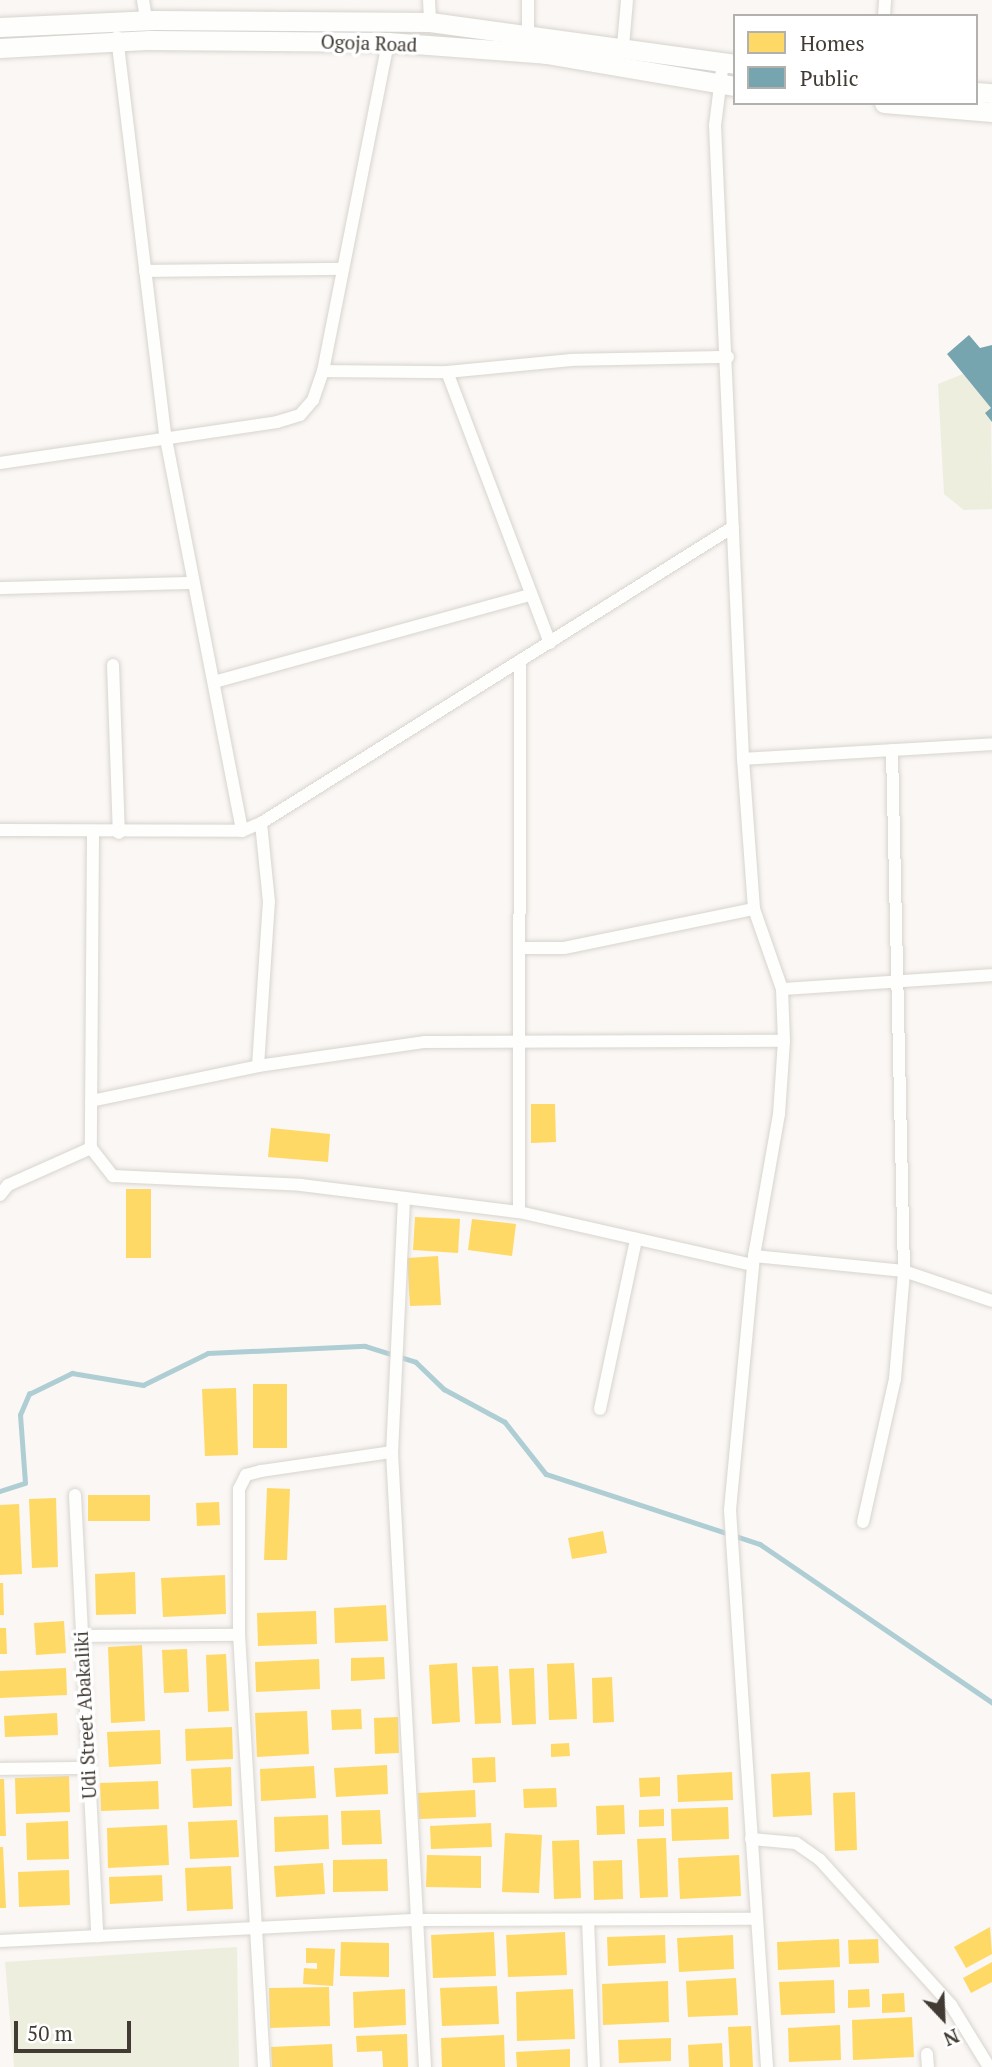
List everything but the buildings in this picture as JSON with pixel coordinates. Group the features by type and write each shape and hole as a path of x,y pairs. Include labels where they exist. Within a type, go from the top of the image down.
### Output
{"main road":[{"name":"Ogoja Road","path":"0,27 146,20 430,22 528,31 729,63"},
{"name":"Ogoja Road","path":"0,48 117,42 388,42 546,54 728,85"},
{"path":"908,105 992,112"}],"street":[{"path":"143,0 146,20"},
{"path":"429,0 430,22"},
{"path":"528,0 528,31"},
{"path":"623,46 627,0"},
{"path":"115,22 166,439 191,583 214,682 242,831"},
{"path":"0,463 166,439 300,415 313,400 323,371 388,42"},
{"path":"729,63 728,85 715,125 728,357 743,759 754,909 782,989 784,1041 779,1114 753,1260 730,1510 755,1919 767,2067"},
{"path":"145,271 343,269"},
{"path":"323,371 447,372 571,360 728,357"},
{"path":"447,372 550,643"},
{"path":"0,830 93,834 242,831 261,824 520,665 550,643 733,527"},
{"path":"0,588 191,583"},
{"path":"214,682 530,595"},
{"path":"113,665 119,833"},
{"path":"519,1212 520,665"},
{"path":"743,759 992,744"},
{"path":"863,1522 895,1379 904,1271 902,977 892,750"},
{"path":"258,1066 269,867 261,824"},
{"path":"93,834 91,1148 113,1176 301,1185 519,1212 636,1239 753,1260 904,1271 992,1301"},
{"path":"519,948 565,948 754,909"},
{"path":"782,989 902,977 992,975"},
{"path":"90,1101 258,1066 425,1042 518,1039 784,1041"},
{"path":"0,1195 8,1185 91,1148"},
{"path":"404,1199 401,1340 394,1370 391,1452 425,2067"},
{"path":"600,1409 636,1239"},
{"path":"264,2067 239,1635 239,1489 246,1475 391,1452"},
{"name":"Udi Street Abakaliki","path":"75,1495 79,1636 97,1936"},
{"path":"79,1636 239,1635"},
{"path":"0,1769 88,1768"},
{"path":"751,1839 796,1843 820,1860 951,2005 989,2067"},
{"path":"0,1941 417,1920 755,1919"},
{"path":"588,1920 594,2067"}],"green space":[{"path":"963,374 991,408 992,509 964,510 944,494 938,384"},
{"path":"237,1947 239,2067 14,2067 5,1962"}],"waterway":[{"path":"0,1491 25,1483 20,1415 29,1394 72,1373 143,1385 208,1353 365,1346 416,1362 444,1389 505,1422 546,1474 760,1544 992,1702"}]}
